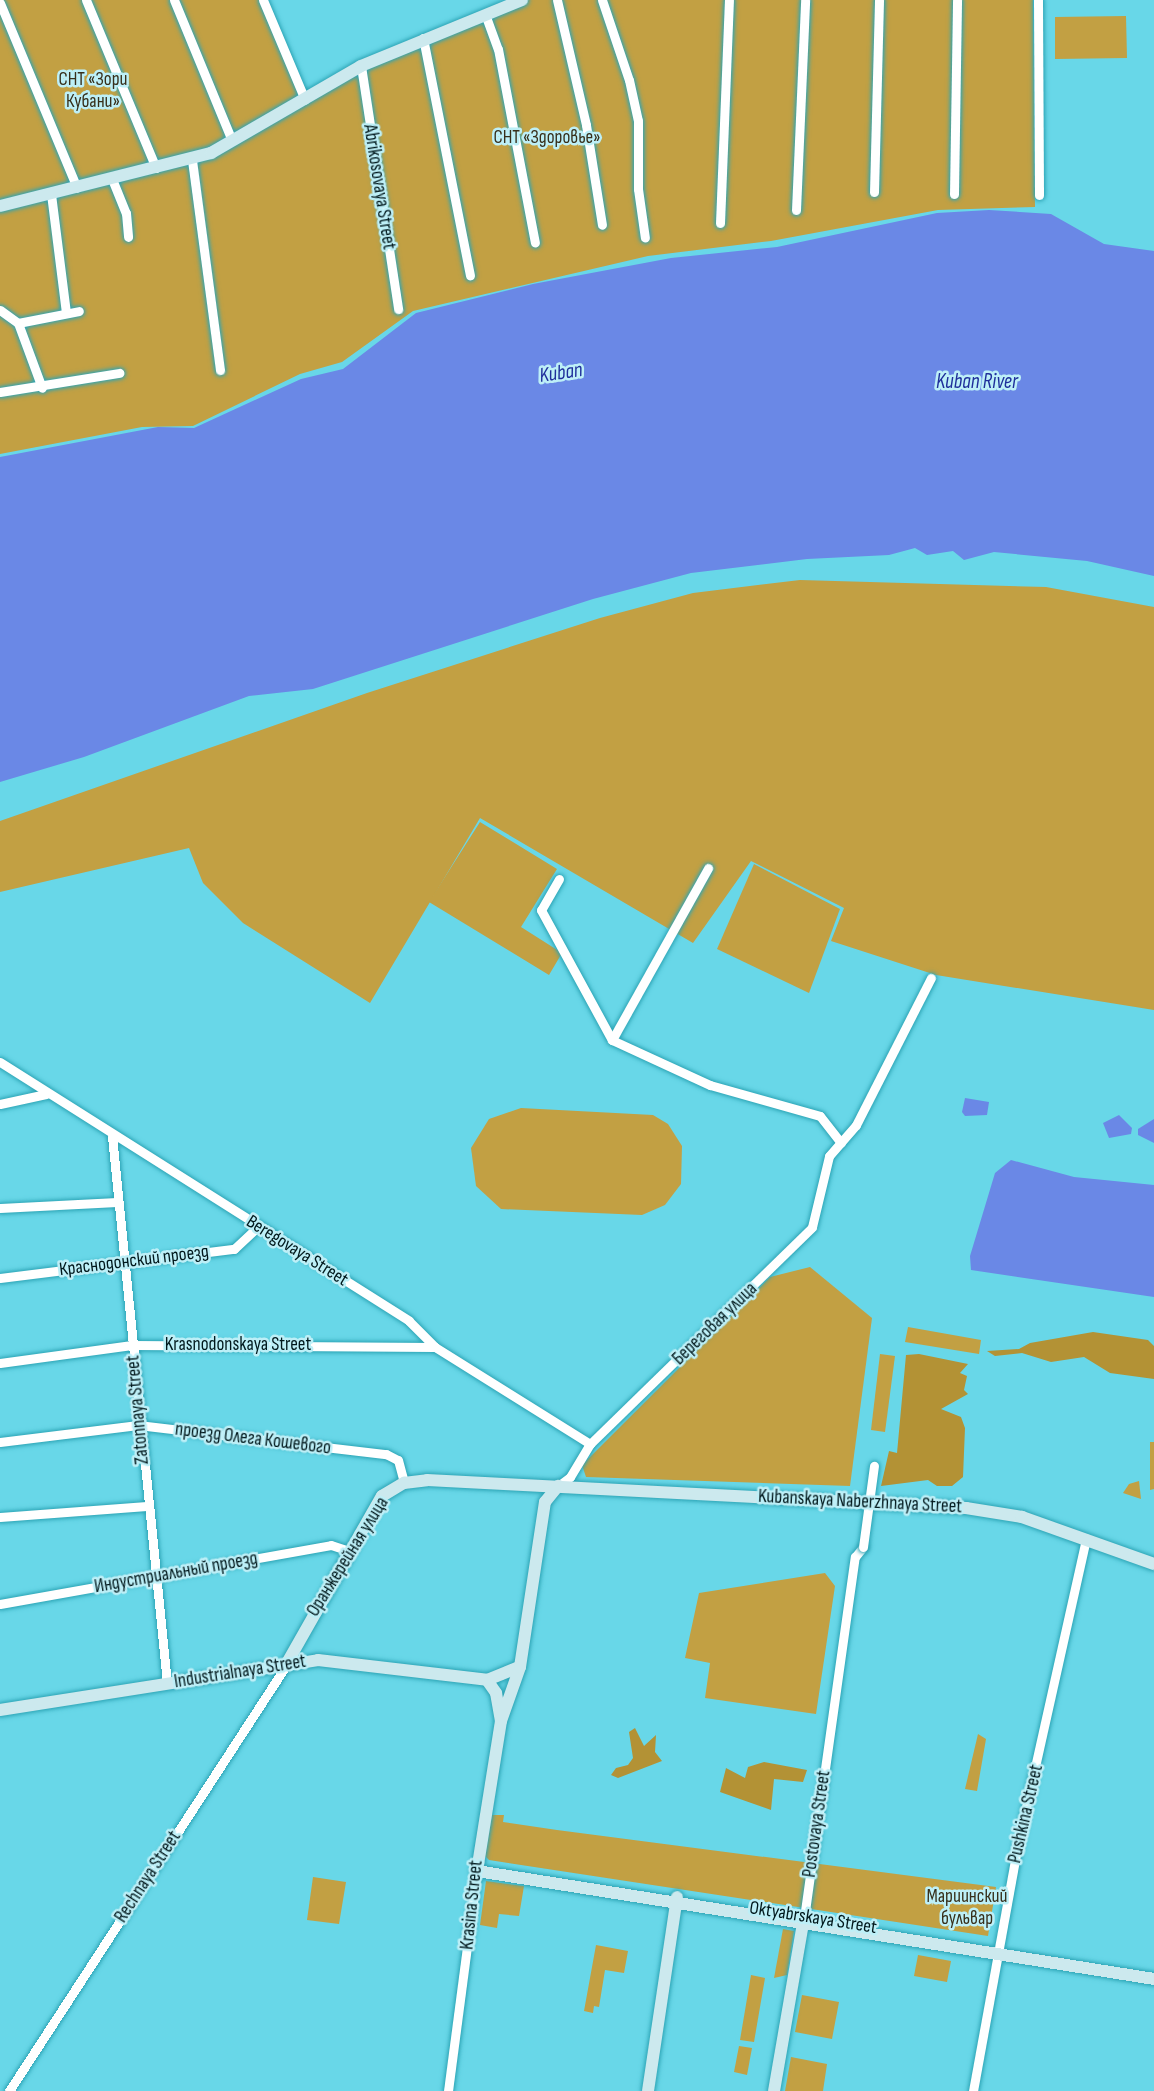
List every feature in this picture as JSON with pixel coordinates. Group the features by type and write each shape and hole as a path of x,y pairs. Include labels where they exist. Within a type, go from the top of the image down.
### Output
{"main road":[{"path":"1,205 192,160 232,141 361,66 423,38 522,0"},
{"name":"Оранжерейная улица","path":"287,1664 306,1624 382,1496 404,1483 427,1480 558,1486"},
{"name":"Kubanskaya Naberzhnaya Street","path":"558,1486 966,1508 1022,1517 1154,1564"},
{"name":"Krasina Street","path":"477,1871 477,1854 501,1721 520,1667 545,1502 558,1486"},
{"path":"306,1624 304,1645 318,1660"},
{"name":"Industrialnaya Street","path":"0,1710 318,1660 487,1680 520,1667"},
{"name":"Krasina Street","path":"487,1680 496,1693 501,1721"},
{"name":"Oktyabrskaya Street","path":"477,1854 490,1865 677,1901"},
{"name":"Oktyabrskaya Street","path":"477,1871 806,1922 1154,1971"},
{"path":"648,2091 677,1901"},
{"name":"Postovaya Street","path":"776,2091 806,1922"},
{"name":"Oktyabrskaya Street","path":"998,1949 1154,1979"}],"street":[{"path":"86,0 156,168"},
{"path":"174,0 232,141"},
{"path":"263,0 305,100"},
{"path":"557,0 586,125 602,225"},
{"path":"615,0 602,2 629,80 638,121 638,189 645,238"},
{"path":"720,223 729,0"},
{"path":"796,210 805,0"},
{"path":"874,192 879,0"},
{"path":"954,194 957,0"},
{"path":"1038,0 1039,195"},
{"path":"0,3 77,188"},
{"path":"485,14 498,49 535,243"},
{"path":"423,38 470,275"},
{"name":"Abrikosovaya Street","path":"361,66 398,309"},
{"path":"192,160 220,370"},
{"path":"112,179 126,213 128,237"},
{"path":"51,194 66,312"},
{"path":"0,310 18,323 42,387"},
{"path":"18,323 79,311"},
{"path":"0,391 42,387 119,373"},
{"path":"612,1041 708,868"},
{"path":"559,880 541,911 612,1041 710,1085 820,1116 841,1143"},
{"name":"Береговая улица","path":"558,1486 570,1477 590,1444 812,1227 829,1156 856,1125 931,978"},
{"name":"Beregovaya Street","path":"0,1062 112,1136 409,1321 435,1347 590,1444"},
{"path":"0,1104 46,1094"},
{"name":"Zatonnaya Street","path":"112,1136 153,1578 167,1683"},
{"path":"0,1208 117,1202"},
{"name":"Краснодонский проезд","path":"0,1278 234,1249 259,1226"},
{"name":"Krasnodonskaya Street","path":"0,1363 132,1345 435,1347"},
{"name":"проезд Олега Кошевого","path":"0,1442 138,1425 386,1454 398,1460 404,1483"},
{"name":"Postovaya Street","path":"806,1922 855,1557 863,1547 874,1466"},
{"path":"0,1517 147,1506"},
{"name":"Pushkina Street","path":"972,2091 998,1949 1086,1538"},
{"name":"Индустриальный проезд","path":"0,1604 331,1545 350,1551"},
{"name":"Rechnaya Street","path":"9,2091 287,1664"},
{"name":"Krasina Street","path":"447,2091 477,1871"}],"green space":[{"name":"СНТ «Здоровье»","path":"0,0 262,0 305,100 361,66 522,0 1033,0 1035,207 938,210 771,241 648,256 413,311 342,362 300,374 193,426 142,427 0,454"},
{"path":"1126,16 1127,58 1055,59 1055,17"},
{"path":"800,580 1046,587 1154,607 1154,1010 936,975 831,941 844,908 751,861 693,943 480,818 370,1003 243,923 203,883 189,848 0,892 0,821 367,693 600,618 693,593"},
{"path":"480,822 557,869 521,927 562,953 549,975 429,902"},
{"path":"754,864 840,909 809,993 717,949"},
{"path":"521,1108 653,1115 668,1124 682,1146 681,1184 665,1205 642,1215 501,1209 476,1186 471,1148 489,1119"},
{"path":"810,1267 872,1318 850,1486 586,1477 582,1465 770,1277"},
{"path":"908,1327 981,1340 979,1354 905,1342"},
{"path":"880,1354 895,1356 885,1432 871,1430"},
{"path":"1150,1442 1154,1442 1154,1489 1150,1490"},
{"path":"1139,1481 1141,1499 1123,1493 1129,1484"},
{"path":"825,1573 835,1586 816,1714 705,1698 710,1663 685,1658 699,1593"},
{"path":"978,1734 986,1739 977,1791 965,1789"},
{"name":"Мариинский бульвар","path":"492,1815 504,1815 503,1822 557,1830 996,1887 988,1936 489,1860 485,1856"},
{"path":"313,1877 346,1882 339,1924 307,1920"},
{"path":"486,1881 524,1886 519,1916 499,1914 497,1928 480,1925"},
{"path":"783,1929 794,1931 787,1975 774,1978"},
{"path":"596,1945 628,1951 624,1973 605,1970 599,2007 594,2006 593,2013 584,2011"},
{"path":"918,1955 951,1961 947,1982 914,1976"},
{"path":"751,1975 765,1978 754,2042 740,2040"},
{"path":"802,1995 839,2002 832,2039 795,2032"},
{"path":"739,2046 752,2048 747,2075 734,2072"},
{"path":"791,2057 827,2064 823,2091 785,2091"}],"shaded area":[{"path":"1093,1332 1148,1340 1154,1346 1154,1379 1110,1373 1084,1357 1051,1362 1022,1353 995,1356 987,1351 1019,1349 1030,1343"},
{"path":"919,1354 968,1364 960,1373 967,1376 964,1390 968,1394 941,1409 961,1417 965,1428 963,1477 952,1486 937,1486 928,1480 881,1486 889,1451 897,1453 906,1355"},
{"path":"635,1728 644,1746 656,1735 655,1752 662,1761 618,1778 611,1775 616,1768 628,1765 633,1758 629,1732"},
{"path":"764,1762 807,1770 803,1782 774,1779 771,1810 720,1792 726,1768 745,1778 748,1767"}],"water":[{"name":"Kuban River","path":"989,210 1051,214 1104,244 1154,251 1154,576 1087,561 994,552 964,560 953,551 927,555 915,548 889,555 807,559 691,573 593,599 313,689 249,696 84,757 0,782 0,457 158,427 194,428 301,379 343,369 416,313 533,284 671,258 777,247 937,213"},
{"path":"965,1098 989,1102 987,1115 965,1116 962,1112"},
{"path":"1119,1115 1132,1128 1131,1134 1109,1138 1103,1123"},
{"path":"1154,1119 1154,1143 1138,1135 1138,1129"},
{"path":"1011,1160 1074,1177 1154,1185 1154,1297 971,1270 970,1256 995,1173"}],"park label":[{"name":"СНТ «Зори Кубани»","path":"93,91"}],"water label":[{"name":"Kuban","path":"561,373"}]}
